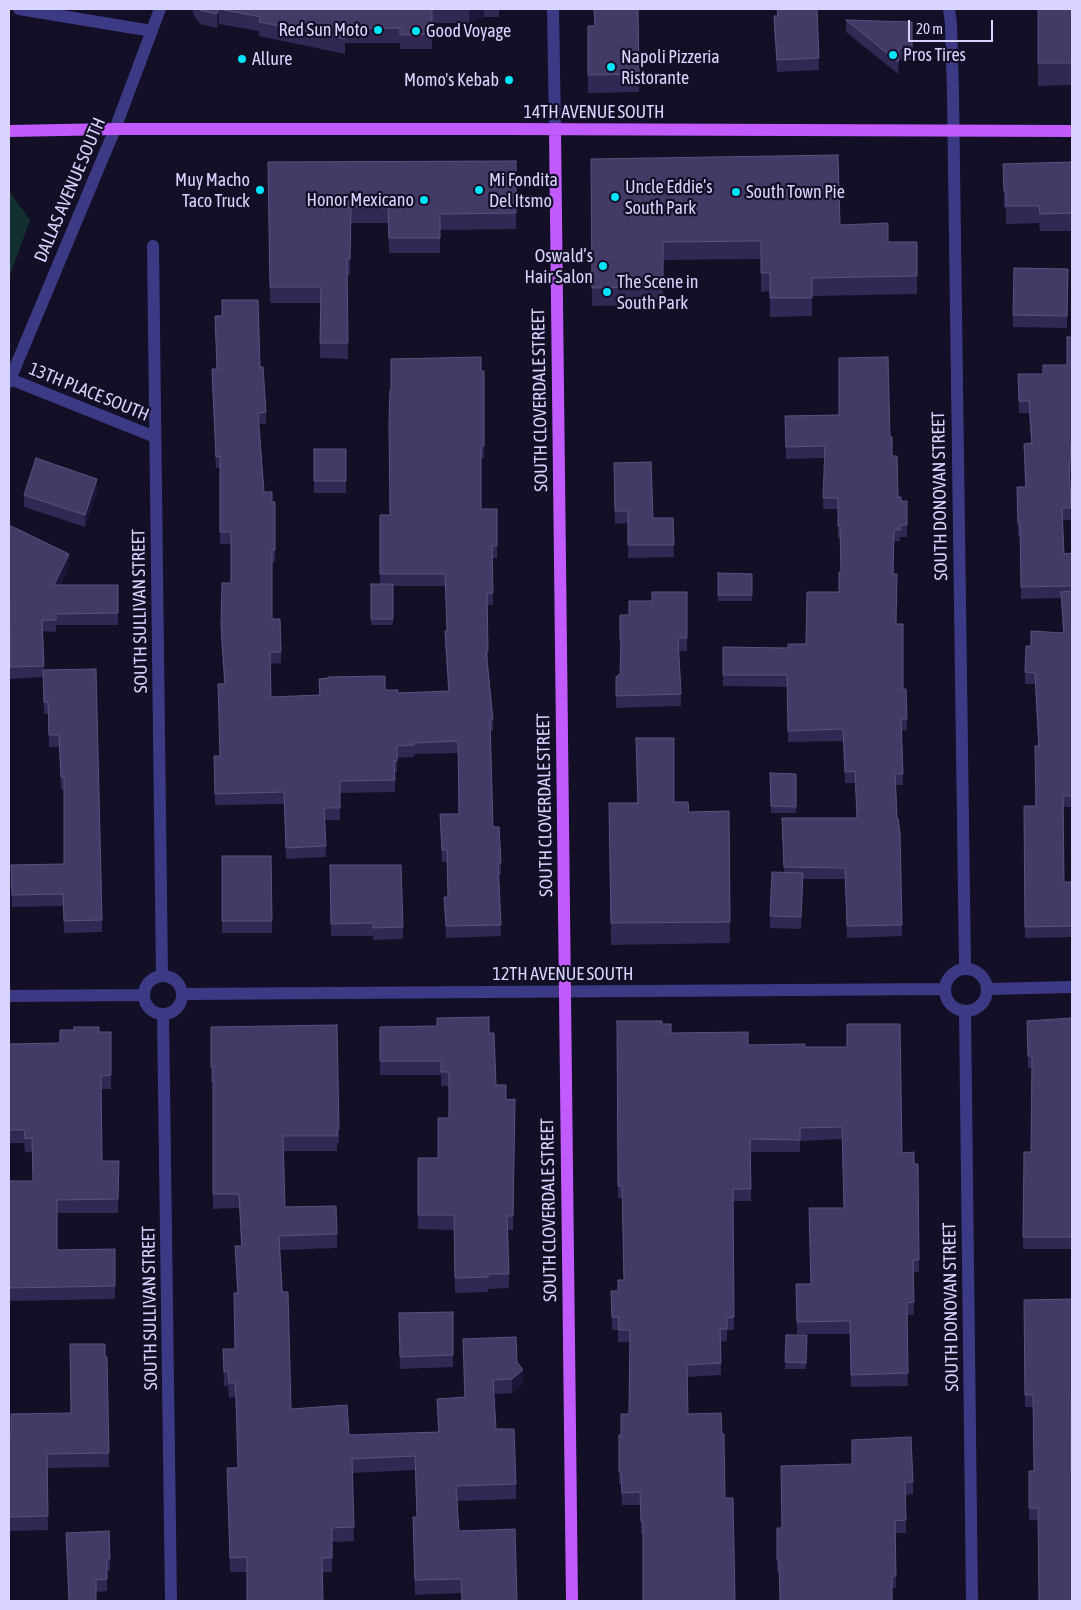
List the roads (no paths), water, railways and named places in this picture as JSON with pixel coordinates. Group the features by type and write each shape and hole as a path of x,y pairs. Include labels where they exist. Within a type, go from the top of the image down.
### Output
{"main road":[{"name":"14TH AVENUE SOUTH","path":"9,131 555,129 1072,131"},
{"name":"SOUTH CLOVERDALE STREET","path":"555,129 572,1601"}],"street":[{"path":"19,9 152,31"},
{"name":"DALLAS AVENUE SOUTH","path":"9,381 115,130 160,9"},
{"name":"SOUTH CLOVERDALE STREET","path":"553,9 555,129"},
{"name":"SOUTH DONOVAN STREET","path":"949,9 951,24 953,132 965,968"},
{"name":"SOUTH DONOVAN STREET","path":"951,24 954,9"},
{"name":"SOUTH SULLIVAN STREET","path":"153,246 162,976"},
{"name":"13TH PLACE SOUTH","path":"9,381 155,438"},
{"path":"965,968 977,971 983,976 988,990 980,1007 965,1011 954,1008 949,1003 945,989 946,982 950,976 956,971 965,968"},
{"path":"162,976 176,981 182,994 177,1009 163,1014 149,1009 144,995 147,984 162,976"},
{"path":"988,990 1072,987"},
{"name":"12TH AVENUE SOUTH","path":"182,994 945,989"},
{"path":"9,996 144,995"},
{"name":"SOUTH DONOVAN STREET","path":"965,1011 972,1601"},
{"name":"SOUTH SULLIVAN STREET","path":"163,1014 171,1601"}],"place":[{"name":"Red Sun Moto","path":"378,30"},
{"name":"Good Voyage","path":"416,31"},
{"name":"Pros Tires","path":"893,55"},
{"name":"Allure","path":"242,59"},
{"name":"Napoli Pizzeria Ristorante","path":"611,67"},
{"name":"Momo's Kebab","path":"509,80"},
{"name":"Muy Macho Taco Truck","path":"260,190"},
{"name":"Mi Fondita Del Itsmo","path":"479,190"},
{"name":"South Town Pie","path":"736,192"},
{"name":"Uncle Eddie’s South Park","path":"615,197"},
{"name":"Honor Mexicano","path":"424,200"},
{"name":"Oswald’s Hair Salon","path":"603,266"},
{"name":"The Scene in South Park","path":"607,292"}]}
